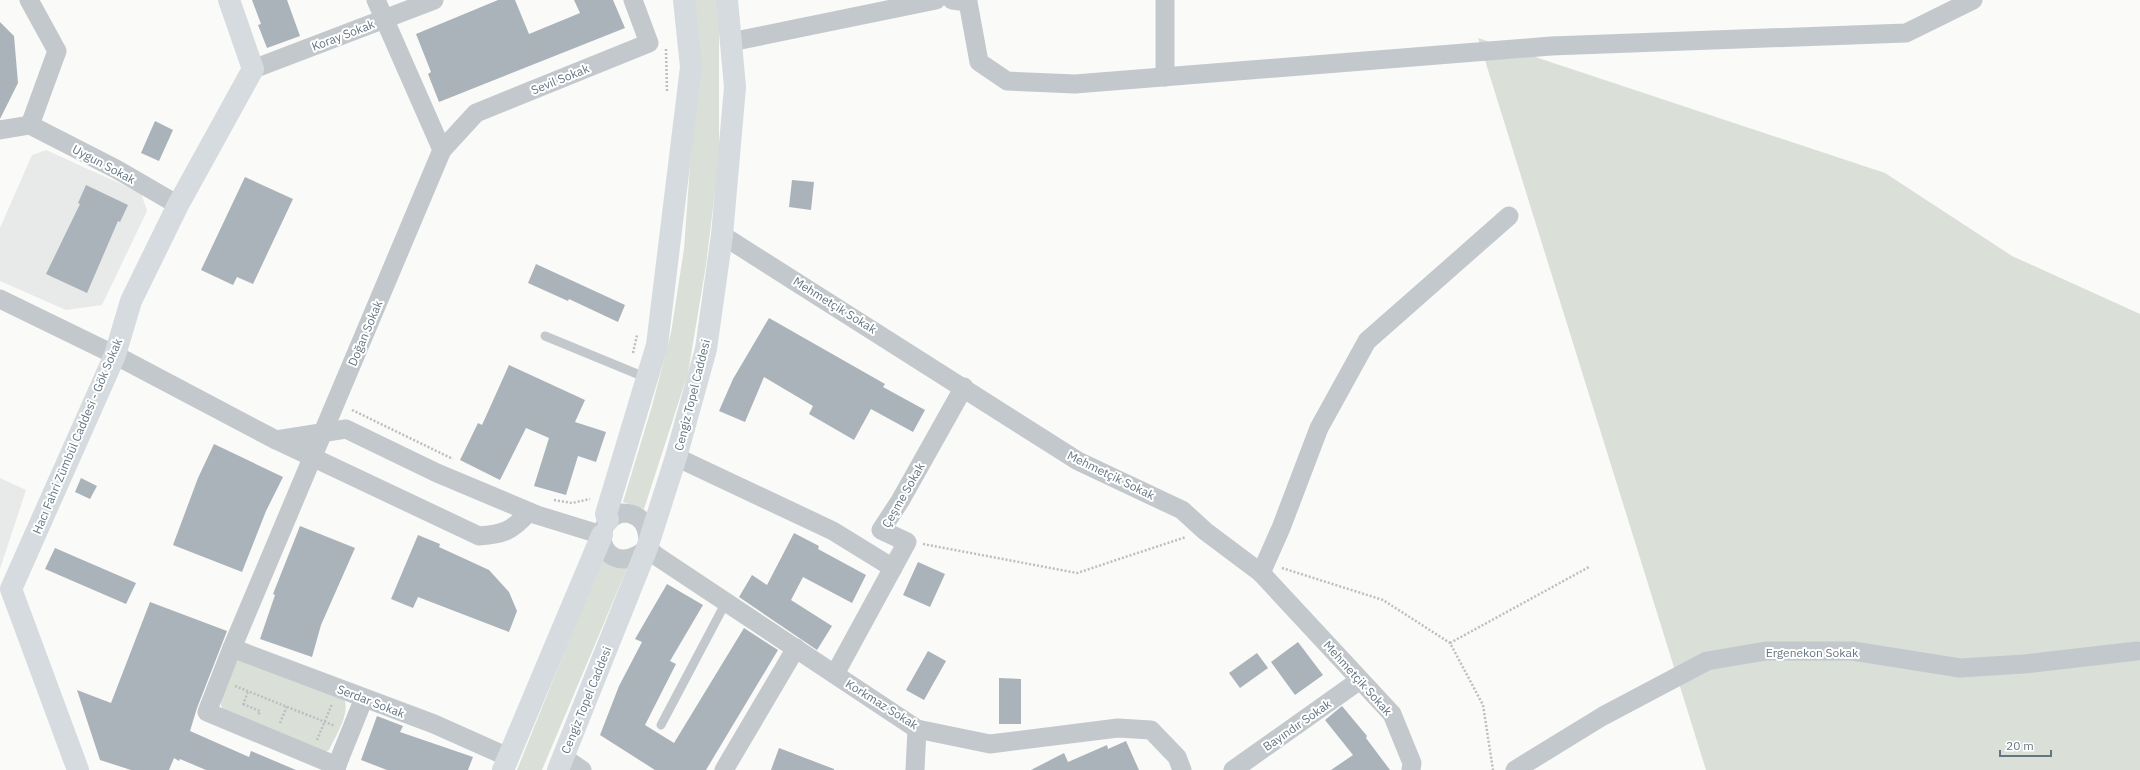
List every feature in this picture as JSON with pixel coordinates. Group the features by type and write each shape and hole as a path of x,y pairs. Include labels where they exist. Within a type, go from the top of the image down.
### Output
{"main road":[{"path":"229,0 253,69"},
{"path":"505,764 605,528 606,514 638,374 657,345 691,67 684,0"},
{"name":"Cengiz Topel Caddesi","path":"560,764 647,548 676,457 706,349 722,234 736,87 727,0"},
{"name":"Hacı Fahri Zümbül Caddesi - Gök Sokak","path":"78,770 11,589 115,355 131,300 178,205 253,69"}],"street":[{"path":"0,130 30,125 57,51 29,0"},
{"path":"376,0 383,19 442,150"},
{"name":"Koray Sokak","path":"253,69 434,0"},
{"name":"Sevil Sokak","path":"442,150 476,113 649,43 633,0"},
{"path":"731,42 936,0"},
{"path":"952,0 968,2 979,62 1007,81 1075,84 1551,46 1906,33 1973,0"},
{"path":"1164,0 1165,77"},
{"name":"Uygun Sokak","path":"30,125 116,169 178,205"},
{"name":"Doğan Sokak","path":"336,768 207,712 232,648 442,150"},
{"path":"1264,568 1319,428 1367,341 1509,216"},
{"name":"Mehmetçik Sokak","path":"722,234 1078,461 1182,510 1205,531 1264,568 1360,680 1392,714 1412,763 1411,770"},
{"path":"0,299 115,355 276,440 479,536 499,534 515,528 529,512"},
{"name":"Çeşme Sokak","path":"907,542 881,530 900,502 964,387"},
{"path":"276,440 346,429 437,473 529,512 605,528"},
{"path":"676,457 833,532 893,568"},
{"path":"621,513 636,515 646,526 648,534 647,548 633,558 618,559 606,549 605,528 621,513"},
{"path":"835,674 907,542"},
{"name":"Korkmaz Sokak","path":"647,548 658,557 917,729 990,744 1118,728 1151,730 1178,758 1182,770"},
{"name":"Serdar Sokak","path":"232,648 434,724 505,764"},
{"path":"724,770 796,648"},
{"name":"Ergenekon Sokak","path":"1515,770 1603,716 1707,661 1766,651 1853,651 1960,668 2024,664 2137,651"},
{"name":"Bayındır Sokak","path":"1233,770 1360,680"},
{"path":"336,768 364,698"},
{"path":"915,770 917,729"},
{"path":"560,764 582,770"}],"lane":[{"path":"545,336 638,374"},
{"path":"661,725 726,602"}],"path":[{"path":"659,48 666,45 667,97"},
{"path":"638,374 639,327"},
{"path":"349,408 454,459"},
{"path":"552,500 572,503 591,499 593,492"},
{"path":"907,542 1077,573 1205,531"},
{"path":"1450,644 1589,567"},
{"path":"1264,568 1383,600 1450,644 1483,705 1493,770"},
{"path":"220,680 350,732"},
{"path":"241,710 248,691"},
{"path":"315,745 333,702"},
{"path":"243,704 260,711 256,720"},
{"path":"278,730 286,706"}],"shaded area":[{"path":"694,0 719,0 719,159 706,265 688,373 644,509 623,502 652,406 671,333 684,249 697,69"},
{"path":"1478,38 1885,173 2012,256 2140,314 2140,770 1706,770"},
{"path":"46,150 141,193 147,211 102,305 66,310 0,281 0,228 32,155"},
{"path":"0,478 26,490 0,569"},
{"path":"602,558 628,566 542,770 517,770"},
{"path":"237,659 343,696 346,709 339,731 329,750 325,752 227,714 221,706 221,701"}],"building":[{"path":"252,0 287,0 300,36 267,48 258,25 261,24"},
{"path":"498,0 515,0 529,34 580,13 574,0 613,0 625,28 439,102 428,74 431,72 416,34"},
{"path":"0,22 14,36 18,83 0,119"},
{"path":"155,121 173,130 159,161 141,153"},
{"path":"245,177 293,199 253,284 237,277 233,285 201,270"},
{"path":"792,180 814,182 811,210 789,207"},
{"path":"86,185 128,205 120,222 118,221 87,293 46,274 80,204 78,203"},
{"path":"536,264 625,305 618,322 569,299 568,301 528,283"},
{"path":"769,318 885,384 883,387 925,410 913,432 871,409 854,440 809,414 813,406 764,377 745,422 719,411 733,379"},
{"path":"509,365 585,400 575,422 606,432 596,462 578,456 566,495 534,486 549,438 526,428 500,480 460,460 478,423 482,425"},
{"path":"214,444 283,477 266,511 242,572 173,545 198,478"},
{"path":"81,478 97,486 90,499 75,492"},
{"path":"300,526 355,548 321,625 312,657 260,639 275,595 273,594"},
{"path":"794,533 819,546 818,549 866,575 852,603 803,577 791,600 832,626 817,650 739,597 752,575 767,585"},
{"path":"418,535 440,544 439,547 489,570 509,592 517,611 509,632 418,597 413,608 391,599"},
{"path":"55,548 136,583 126,604 45,569"},
{"path":"918,562 945,574 930,607 903,595"},
{"path":"667,584 703,605 670,661 676,664 645,725 674,743 744,628 778,650 706,770 655,770 600,735 619,686 642,642 635,639"},
{"path":"150,602 227,631 197,708 190,731 249,757 251,751 296,770 206,770 174,758 169,770 131,770 100,760 77,690 111,703"},
{"path":"1298,642 1323,675 1295,695 1271,662"},
{"path":"928,651 946,661 924,700 906,690"},
{"path":"1257,653 1268,668 1240,688 1229,673"},
{"path":"999,678 1021,679 1021,724 999,724"},
{"path":"1342,706 1367,736 1366,738 1390,770 1331,770 1353,755 1325,720"},
{"path":"377,716 403,726 400,732 473,757 468,770 387,770 361,760"},
{"path":"1126,741 1139,770 1031,770 1064,753 1068,762 1107,745 1108,749"},
{"path":"779,748 834,769 834,770 771,770"}]}
